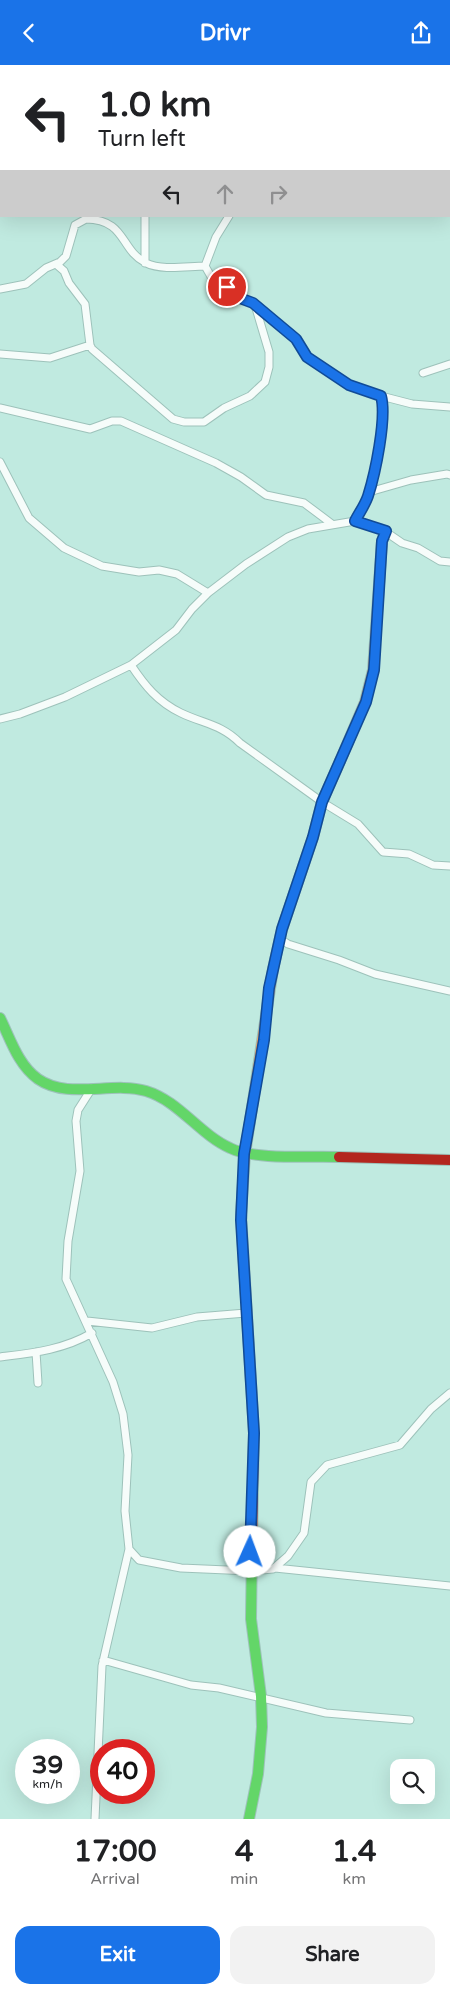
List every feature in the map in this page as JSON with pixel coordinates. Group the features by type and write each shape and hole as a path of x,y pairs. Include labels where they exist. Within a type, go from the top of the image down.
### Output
{"street":[{"path":"74,217 82,220 92,219 117,228 134,253 145,263 162,267 205,265"},
{"path":"145,217 145,263"},
{"path":"228,217 216,237 205,265 213,280 227,287 237,297 253,303 296,339 307,357 349,385 412,404 450,407"},
{"path":"0,289 26,284 66,256 75,225 82,220"},
{"path":"56,264 64,271 68,283 85,304 90,345 121,376 146,394 173,419 184,422 204,422 224,408 250,396 265,382 269,367 269,352 257,308"},
{"path":"0,353 50,357 90,345"},
{"path":"423,373 450,364"},
{"path":"355,521 369,493 382,417 381,396"},
{"path":"0,408 90,429 112,421 120,421 216,463 266,495 304,503 332,525"},
{"path":"0,462 29,518 64,548 102,566 139,572 160,570 177,573 208,593"},
{"path":"369,493 410,479 450,475"},
{"path":"0,719 20,714 65,697 131,665 176,630 192,609 208,593 246,564 288,537 313,527 355,521 386,531 402,543 418,548 440,561 450,562"},
{"path":"249,1819 260,1763 261,1698 251,1635 250,1571 254,1433 241,1220 244,1154 264,1040 269,988 280,939 322,802 366,702 374,670 382,541 386,531"},
{"path":"131,665 153,695 162,702 181,713 219,727 229,733 322,802 358,824 383,852 409,854 433,865 450,865"},
{"path":"280,939 288,945 339,960 375,974 450,991"},
{"path":"0,1018 22,1059 39,1081 50,1085 92,1088 120,1087 148,1092 173,1105 216,1142 244,1154 450,1160"},
{"path":"92,1088 78,1109 76,1121 80,1171 68,1241 66,1279 87,1321 113,1382 123,1414 128,1455 125,1511 129,1549 103,1660 95,1819"},
{"path":"87,1321 152,1328 197,1317 246,1313"},
{"path":"0,1357 36,1352 75,1342 92,1333"},
{"path":"36,1352 38,1383"},
{"path":"274,1568 288,1556 304,1533 311,1482 327,1465 400,1445 431,1409 450,1393"},
{"path":"129,1549 135,1557 145,1562 181,1568 250,1571 274,1568 450,1586"},
{"path":"103,1660 191,1685 218,1688 326,1713 410,1721"}],"traffic: fast":[{"path":"0,1018 15,1051 25,1066 38,1079 50,1085 76,1089 133,1088 146,1091 169,1102 208,1135 240,1152 267,1156 339,1157"},
{"path":"249,1819 258,1774 262,1727 261,1696 251,1619 252,1542"}],"traffic: slow":[{"path":"340,761 365,702 373,670 382,541 386,531"},
{"path":"241,1214 245,1154 273,969"}],"traffic: jam":[{"path":"273,969 282,929 313,837 322,802 340,761"},
{"path":"339,1157 450,1160"},
{"path":"241,1214 254,1433 252,1542"}],"route":[{"path":"227,287 237,297 253,303 296,339 304,355 318,365 349,385 381,396 383,405 382,417 373,479 367,499 355,521 386,531 382,541 374,670 366,702 334,771 322,802 313,837 294,888 282,929 269,988 264,1040 244,1154 241,1220 254,1433 250,1552"}]}
